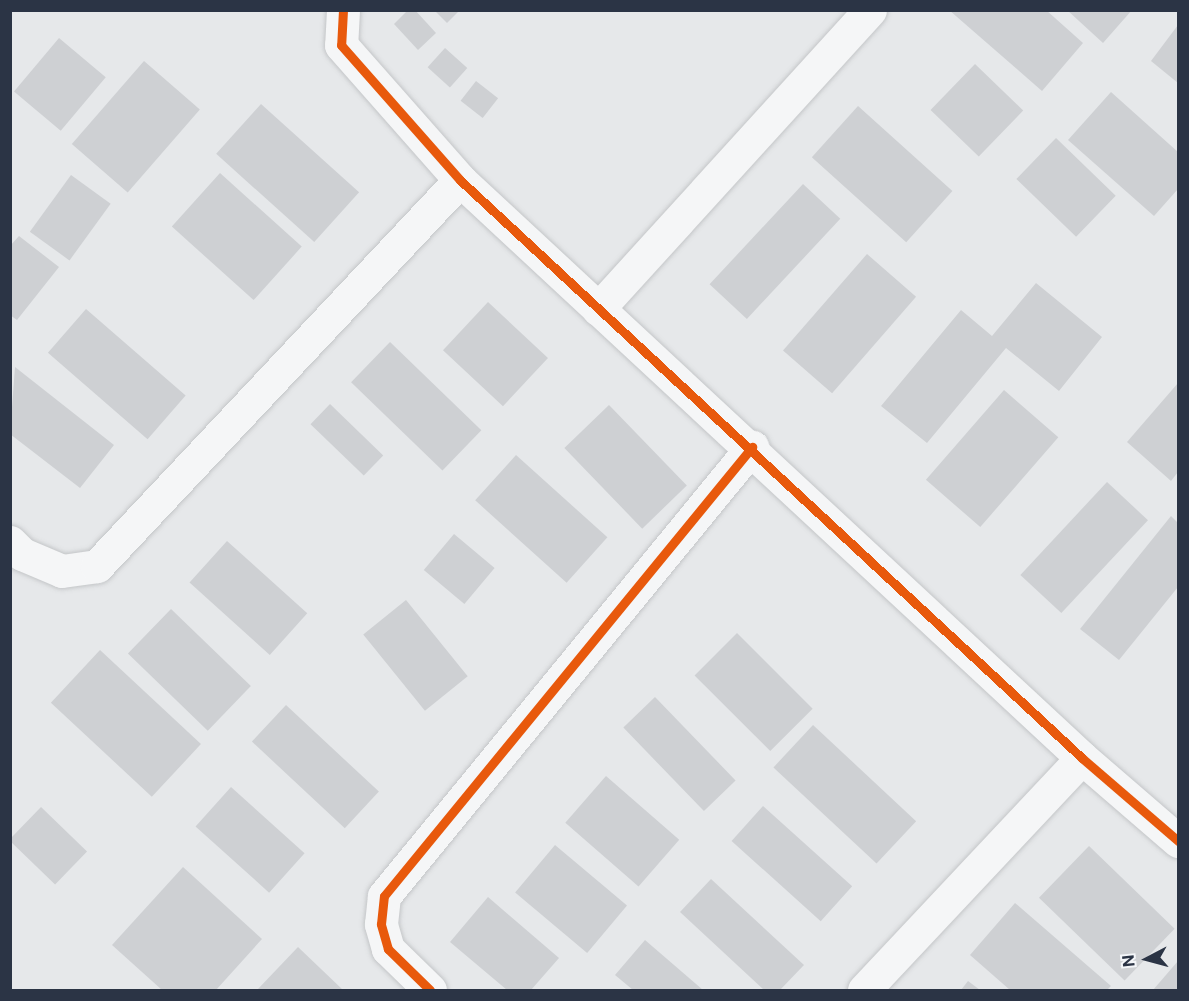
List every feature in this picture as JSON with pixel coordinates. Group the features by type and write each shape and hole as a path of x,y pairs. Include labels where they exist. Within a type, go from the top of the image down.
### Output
{"street":[{"path":"343,10 341,45 460,180 598,309 752,447 1082,758 1179,841"},
{"path":"598,309 870,10"},
{"path":"10,542 22,554 62,571 97,566 460,180"},
{"path":"430,990 388,949 381,924 384,896 752,447"},
{"path":"864,990 1082,758"}],"building":[{"path":"408,10 415,10 436,33 418,50 394,24"},
{"path":"434,10 460,10 447,23"},
{"path":"949,10 1046,10 1083,43 1042,91"},
{"path":"1067,10 1132,10 1103,43"},
{"path":"1178,25 1178,83 1151,61"},
{"path":"59,38 106,77 61,131 14,92"},
{"path":"445,48 467,68 450,87 428,67"},
{"path":"144,61 200,110 128,193 72,144"},
{"path":"975,64 1023,111 979,157 931,110"},
{"path":"476,81 498,98 483,118 461,101"},
{"path":"1111,92 1178,152 1178,189 1154,216 1068,140"},
{"path":"261,104 359,192 314,242 216,154"},
{"path":"858,106 952,191 906,242 812,157"},
{"path":"1056,138 1116,196 1076,237 1016,179"},
{"path":"220,173 302,247 254,300 172,227"},
{"path":"71,175 111,204 69,260 30,232"},
{"path":"803,184 840,219 747,319 710,284"},
{"path":"19,236 59,267 17,320 10,315 10,246"},
{"path":"867,254 916,297 832,393 783,351"},
{"path":"1036,283 1102,337 1059,391 1006,348 927,443 881,406 961,310 992,336"},
{"path":"488,302 548,358 503,406 443,350"},
{"path":"86,309 186,396 148,439 48,353"},
{"path":"390,342 481,430 442,471 351,382"},
{"path":"15,367 114,445 80,488 10,434"},
{"path":"1178,383 1178,472 1171,481 1127,442"},
{"path":"1004,390 1058,437 980,527 926,480"},
{"path":"330,404 383,455 364,476 311,424"},
{"path":"609,405 687,486 642,529 564,448"},
{"path":"516,455 607,537 567,583 475,500"},
{"path":"1107,482 1148,520 1061,613 1020,575"},
{"path":"1171,516 1178,523 1178,587 1119,660 1080,629"},
{"path":"454,534 495,568 464,604 424,570"},
{"path":"227,541 307,613 270,655 190,583"},
{"path":"406,600 468,676 425,711 363,635"},
{"path":"171,609 251,686 208,731 128,654"},
{"path":"737,633 813,709 770,751 695,675"},
{"path":"100,650 201,744 152,797 51,703"},
{"path":"655,697 736,780 704,811 623,728"},
{"path":"286,705 379,792 345,828 252,742"},
{"path":"813,725 916,821 877,864 773,767"},
{"path":"606,776 679,840 639,886 565,823"},
{"path":"231,787 305,853 269,893 196,826"},
{"path":"763,806 852,886 821,921 732,841"},
{"path":"41,807 87,851 55,885 10,841"},
{"path":"555,845 627,905 587,953 515,892"},
{"path":"1089,846 1175,929 1125,980 1039,898"},
{"path":"183,867 262,939 216,990 162,990 112,945"},
{"path":"711,879 804,965 780,990 764,990 680,912"},
{"path":"488,897 559,958 531,990 507,990 450,942"},
{"path":"1015,903 1111,986 1107,990 1010,990 970,955"},
{"path":"645,940 703,990 633,990 615,975"},
{"path":"298,947 343,990 257,990"},
{"path":"1178,961 1178,990 1153,990"},
{"path":"968,981 980,990 961,990"}],"cycle path":[{"path":"343,10 341,45 460,180 1082,758 1178,841"},
{"path":"430,990 388,949 381,924 384,896 752,447"}]}
